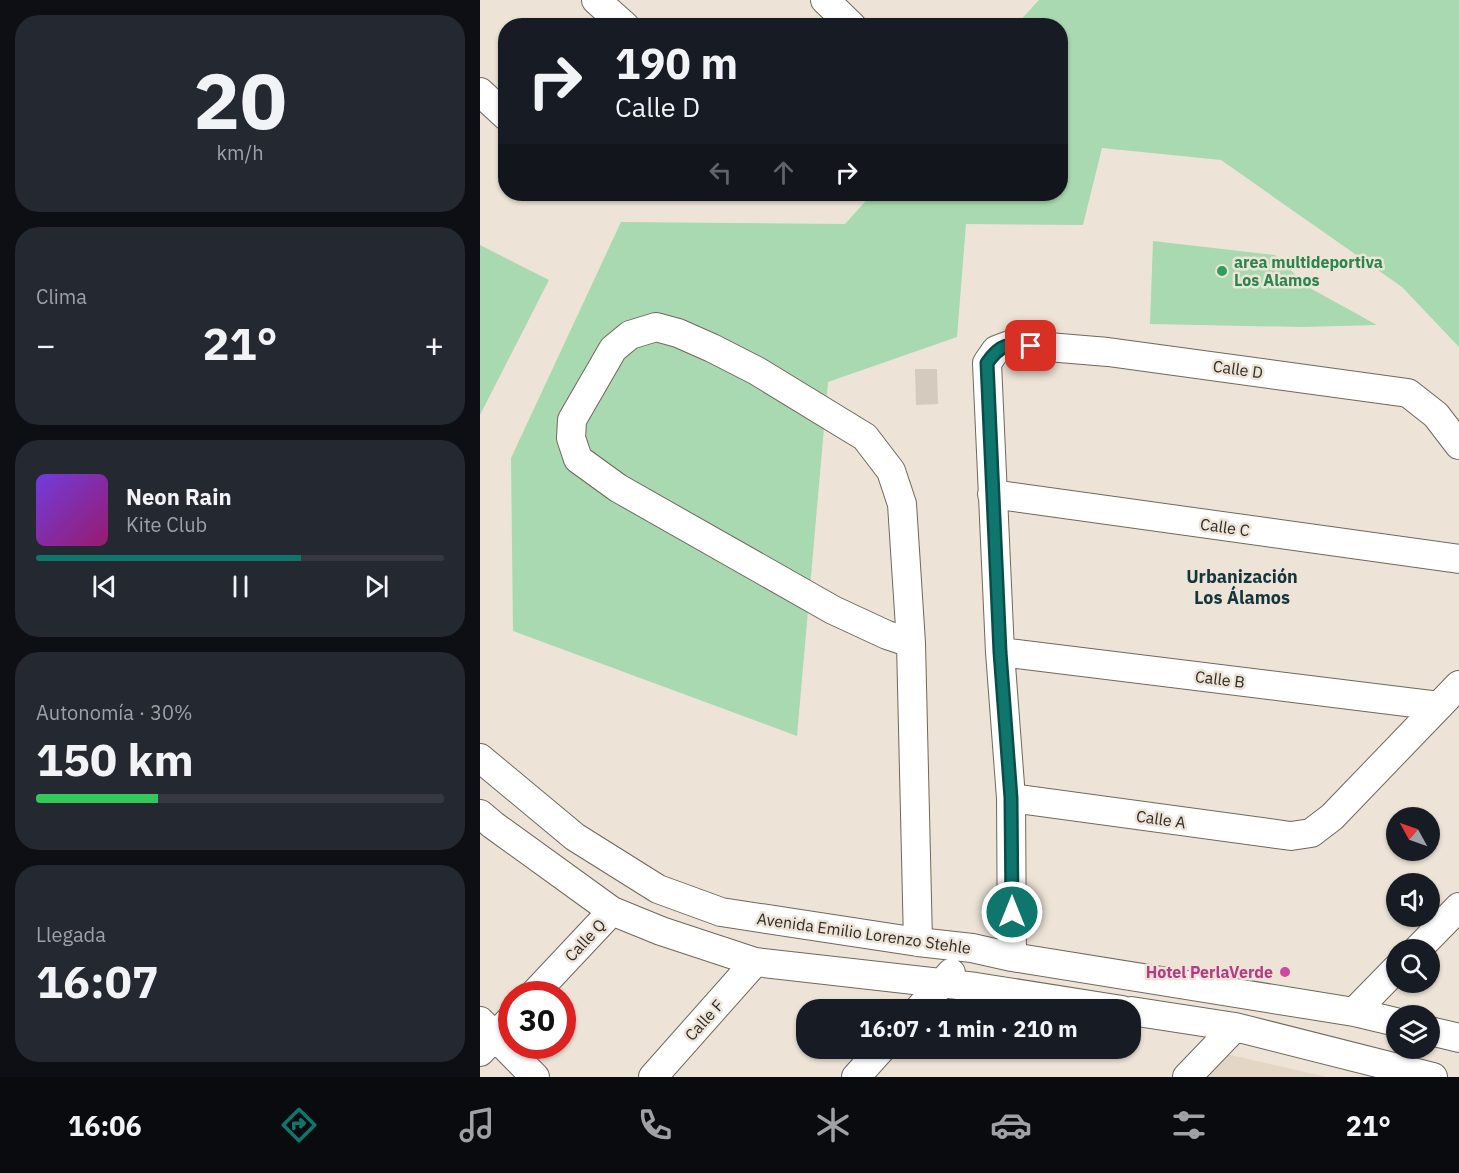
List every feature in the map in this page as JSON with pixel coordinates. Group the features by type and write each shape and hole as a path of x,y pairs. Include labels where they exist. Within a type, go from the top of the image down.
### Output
{"street":[{"path":"596,0 616,18"},
{"path":"825,0 844,18"},
{"path":"480,92 498,109"},
{"path":"911,643 887,635 833,610 618,488 578,459 571,438 572,420 613,349 630,335 643,330 656,327 678,333 757,371 865,437 891,471 902,504 911,643 918,942"},
{"name":"Calle D","path":"992,494 987,363 996,350 1012,344 1108,352 1408,393 1436,415 1459,446"},
{"path":"992,494 1000,652 1011,798 1012,957"},
{"name":"Calle C","path":"992,494 1459,559"},
{"name":"Calle B","path":"1000,652 1440,706"},
{"path":"1440,706 1459,686"},
{"name":"Calle A","path":"1011,798 1291,836 1311,833 1332,817 1440,706"},
{"name":"Avenida Emilio Lorenzo Stehle","path":"480,758 574,837 658,889 721,912 972,948 1012,957 1354,1012 1386,1020"},
{"path":"484,826 612,911 661,931 755,962 1046,999"},
{"path":"1428,939 1459,907"},
{"name":"Calle Q","path":"546,981 612,911"},
{"path":"928,999 972,948"},
{"name":"Calle F","path":"653,1077 755,962"},
{"path":"1354,1012 1386,979"},
{"path":"1141,1013 1235,1027 1433,1077"},
{"path":"1187,1077 1235,1027"},
{"path":"492,1032 535,1077"},
{"path":"1440,1033 1459,1038"},
{"path":"856,1077 872,1059"}],"shaded area":[{"path":"1222,1053 1327,1077 1203,1077"}],"green space":[{"path":"1039,0 1459,0 1459,347 1402,287 1221,160 1102,148 1083,225 966,224 957,337 828,382 797,736 513,631 511,458 621,222 845,224 866,201 1068,201 1068,18 1022,18"},
{"name":"area multideportiva Los Alamos","path":"1153,241 1275,255 1308,287 1377,325 1302,327 1150,324"},
{"path":"480,245 549,280 480,415"}],"building":[{"path":"915,369 937,369 938,404 916,405"}],"place":[{"name":"area multideportiva Los Alamos","path":"1222,271"},
{"name":"Hotel PerlaVerde","path":"1285,972"}],"district":[{"name":"Urbanización Los Álamos","path":"1242,587"}],"route":[{"path":"1012,912 1011,798 1000,652 987,363 996,350 1012,344 1031,346"}]}
